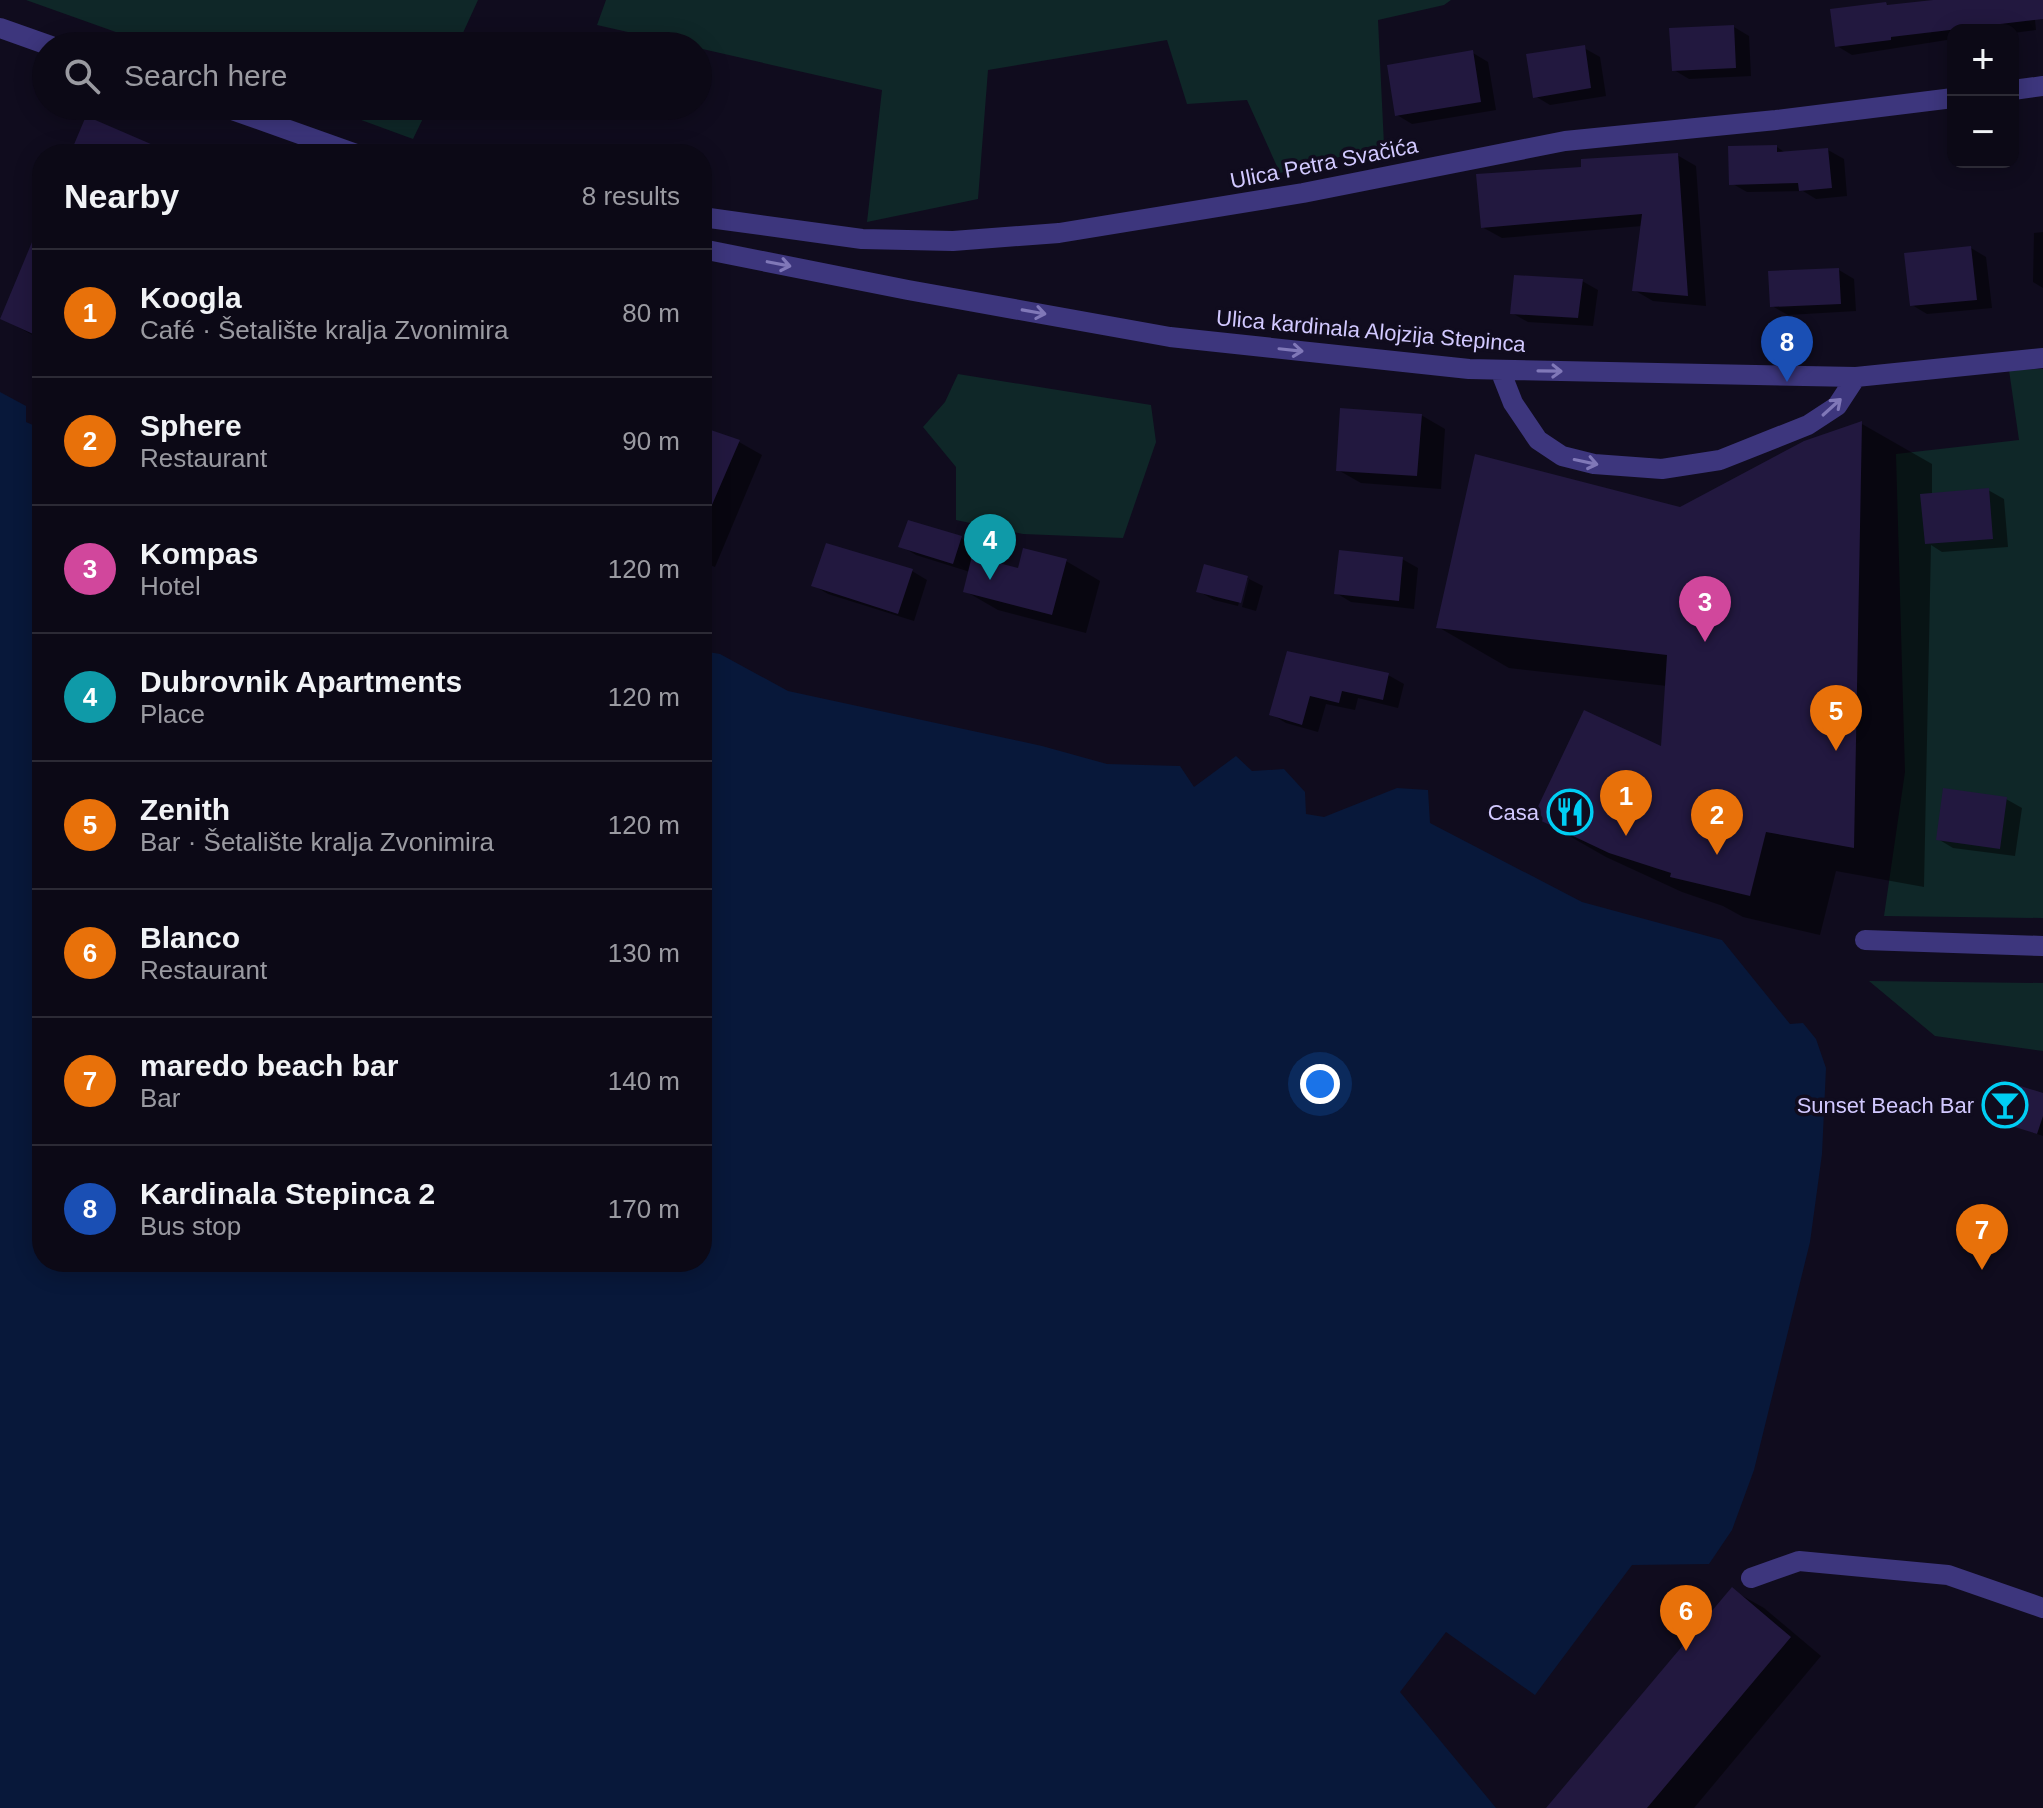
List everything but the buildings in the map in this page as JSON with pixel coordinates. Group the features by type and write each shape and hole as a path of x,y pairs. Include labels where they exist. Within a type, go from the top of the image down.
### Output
{"street":[{"path":"0,28 32,39"},
{"path":"2019,89 2043,86"},
{"name":"Ulica Petra Svačića","path":"712,218 862,239 953,241 1059,233 1303,193 1565,141 1947,99"},
{"path":"260,120 328,144"},
{"name":"Ulica kardinala Alojzija Stepinca","path":"712,251 1170,337 1500,370 1856,377 2043,358"},
{"path":"1500,370 1513,403 1538,440 1562,456 1594,464 1662,469 1720,460 1808,425 1837,406 1856,377"},
{"path":"1865,940 2043,946"},
{"path":"1751,1578 1799,1561 1948,1575 2043,1608"}],"green space":[{"path":"26,0 478,0 463,32 116,32"},
{"path":"606,0 1451,0 1444,5 1378,20 1384,145 1280,173 1247,100 1187,104 1167,40 988,70 978,199 867,222 882,90 712,51 712,32 628,32 597,25"},
{"path":"361,120 422,120 413,139"},
{"path":"2043,369 2043,918 1884,916 1905,772 1896,454 2019,440 2009,370"},
{"path":"958,374 1151,405 1156,442 1123,538 1023,534 956,520 956,467 923,427 945,402"},
{"path":"1869,981 2043,983 2043,1051 1935,1036"}],"water":[{"path":"0,392 26,406 26,422 32,425 32,1272 712,1272 712,653 720,654 788,691 1042,746 1107,764 1180,766 1194,787 1236,756 1252,771 1284,769 1305,792 1306,814 1324,817 1397,788 1428,790 1430,823 1582,902 1722,940 1790,1024 1803,1023 1816,1039 1826,1068 1822,1154 1810,1242 1754,1470 1732,1530 1709,1564 1632,1565 1535,1695 1446,1632 1400,1692 1496,1808 0,1808"}],"place":[{"name":"Kardinala Stepinca 2","path":"1787,382"},
{"name":"Dubrovnik Apartments","path":"990,580"},
{"name":"Kompas","path":"1705,642"},
{"name":"Zenith","path":"1836,751"},
{"name":"Casa","path":"1570,812"},
{"name":"Koogla","path":"1626,836"},
{"name":"Sphere","path":"1717,855"},
{"name":"Sunset Beach Bar","path":"2005,1105"},
{"name":"maredo beach bar","path":"1982,1270"},
{"name":"Blanco","path":"1686,1651"}]}
